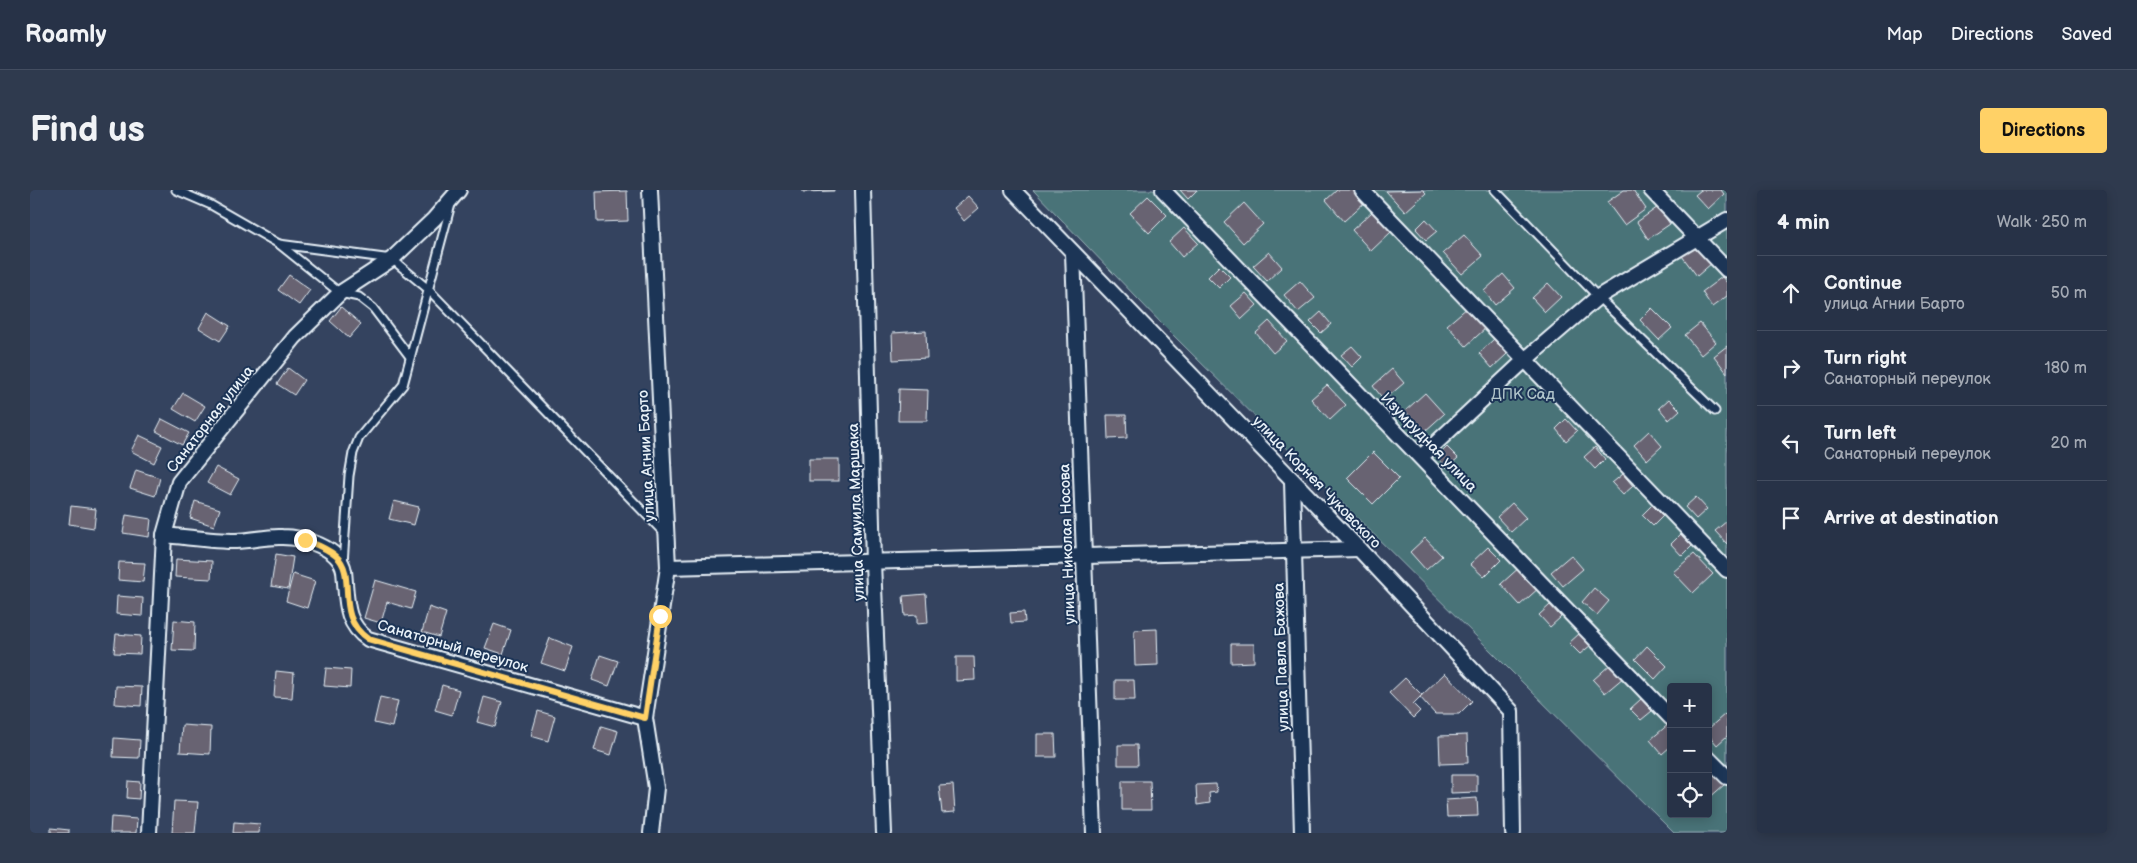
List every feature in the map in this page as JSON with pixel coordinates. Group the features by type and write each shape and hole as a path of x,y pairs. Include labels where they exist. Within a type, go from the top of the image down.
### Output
{"street":[{"name":"улица Агнии Барто","path":"650,190 668,567 645,718 656,788 651,833"},
{"name":"улица Самуила Маршака","path":"863,190 873,562 884,833"},
{"name":"улица Корнея Чуковского","path":"1013,190 1359,549 1511,711 1512,833"},
{"name":"Изумрудная улица","path":"1163,190 1667,714"},
{"path":"1362,190 1727,570"},
{"path":"1651,190 1727,270"},
{"name":"Санаторная улица","path":"149,833 164,535 179,482 296,337 340,293 392,259 434,220 456,194"},
{"path":"1421,457 1526,359 1598,297 1727,220"},
{"name":"улица Николая Носова","path":"1072,253 1094,833"},
{"name":"улица Павла Бажова","path":"1292,481 1302,833"},
{"path":"164,535 237,541 281,536 305,540 337,557 343,567"},
{"path":"668,567 1359,549"},
{"name":"Санаторный переулок","path":"343,567 350,621 357,632 368,639 645,718"},
{"path":"1712,762 1727,777"}],"lane":[{"path":"176,190 211,205 279,244 340,293 359,297 373,308 410,357"},
{"path":"1495,190 1598,297 1715,411"},
{"path":"343,567 349,476 353,453 360,438 403,385 428,289 456,194"},
{"path":"279,244 392,259 428,289 666,535"}],"green space":[{"name":"ДПК Сад","path":"1033,190 1727,190 1727,833 1674,833 1164,326"}],"building":[{"path":"803,190 834,190 834,191 803,192"},
{"path":"1180,190 1197,190 1188,199"},
{"path":"1337,190 1354,190 1365,202 1344,221 1326,200"},
{"path":"1423,190 1426,193 1405,212 1386,191"},
{"path":"1624,190 1633,190 1646,209 1624,225 1607,202"},
{"path":"1701,190 1721,190 1724,194 1708,209 1695,195"},
{"path":"627,191 628,221 597,222 596,192"},
{"path":"968,196 979,208 964,221 954,208"},
{"path":"1148,196 1167,215 1149,233 1130,213"},
{"path":"1244,203 1263,224 1243,243 1224,222"},
{"path":"1658,207 1670,224 1648,239 1637,222"},
{"path":"1372,212 1391,232 1371,251 1352,230"},
{"path":"1426,219 1437,231 1426,240 1416,229"},
{"path":"1184,228 1198,243 1182,257 1169,242"},
{"path":"1464,235 1483,256 1462,274 1443,253"},
{"path":"1697,244 1712,263 1697,276 1682,256"},
{"path":"1269,252 1282,267 1267,281 1253,266"},
{"path":"1219,266 1230,277 1219,288 1208,277"},
{"path":"1503,274 1515,288 1495,305 1484,291"},
{"path":"289,275 310,290 299,305 278,290"},
{"path":"1722,277 1727,283 1727,296 1712,307 1702,292"},
{"path":"1300,281 1315,298 1298,312 1284,295"},
{"path":"1548,283 1561,297 1545,312 1532,298"},
{"path":"1246,293 1257,305 1242,319 1231,306"},
{"path":"341,307 361,324 349,338 330,321"},
{"path":"1468,307 1486,328 1466,346 1447,325"},
{"path":"1652,308 1672,328 1659,340 1640,320"},
{"path":"208,312 230,326 220,341 199,328"},
{"path":"1321,312 1331,324 1321,333 1310,322"},
{"path":"1269,321 1287,341 1273,353 1256,333"},
{"path":"1700,323 1716,342 1701,355 1685,335"},
{"path":"926,331 927,358 893,360 892,333"},
{"path":"1494,339 1507,354 1492,368 1479,353"},
{"path":"1352,346 1362,357 1352,367 1341,355"},
{"path":"1727,346 1727,373 1714,356"},
{"path":"288,368 304,380 294,395 277,384"},
{"path":"1392,369 1404,383 1384,400 1373,386"},
{"path":"1327,385 1346,405 1330,420 1311,399"},
{"path":"899,389 928,390 927,421 898,421"},
{"path":"183,393 205,406 195,422 173,409"},
{"path":"1425,393 1444,414 1424,432 1405,411"},
{"path":"1669,399 1680,410 1669,420 1659,408"},
{"path":"1107,415 1126,415 1127,438 1108,439"},
{"path":"162,419 189,433 182,445 156,431"},
{"path":"1566,419 1577,431 1566,441 1556,429"},
{"path":"1649,431 1662,446 1647,460 1634,445"},
{"path":"139,435 162,446 154,463 131,451"},
{"path":"1447,447 1458,458 1447,468 1437,457"},
{"path":"1595,447 1605,459 1595,469 1584,457"},
{"path":"1373,452 1399,478 1373,504 1347,478"},
{"path":"809,459 839,459 839,481 809,481"},
{"path":"216,467 239,479 230,495 207,483"},
{"path":"136,470 160,478 155,496 130,488"},
{"path":"1623,474 1633,486 1623,495 1612,483"},
{"path":"1696,497 1707,509 1696,519 1685,507"},
{"path":"195,501 220,509 214,526 190,518"},
{"path":"394,501 419,507 414,525 389,519"},
{"path":"1512,503 1526,518 1511,532 1497,517"},
{"path":"1652,505 1663,516 1653,526 1642,515"},
{"path":"71,506 96,509 94,528 69,524"},
{"path":"126,515 151,519 149,537 123,533"},
{"path":"1727,521 1727,544 1715,531"},
{"path":"1681,534 1692,546 1682,556 1671,544"},
{"path":"1425,538 1442,556 1426,570 1410,552"},
{"path":"1488,547 1501,560 1484,577 1470,564"},
{"path":"276,554 293,557 288,589 271,586"},
{"path":"1694,554 1713,574 1693,593 1673,572"},
{"path":"1571,555 1583,569 1563,586 1551,572"},
{"path":"176,559 212,561 211,579 175,577"},
{"path":"119,562 145,563 143,582 118,580"},
{"path":"1521,566 1540,587 1520,605 1501,584"},
{"path":"293,574 315,581 307,608 286,601"},
{"path":"375,580 416,592 411,609 387,602 381,623 364,618"},
{"path":"1594,588 1609,601 1597,615 1582,602"},
{"path":"926,594 928,623 917,624 917,615 905,616 903,596"},
{"path":"117,596 143,598 142,616 116,614"},
{"path":"1550,605 1561,617 1550,627 1539,615"},
{"path":"429,607 446,613 439,637 422,632"},
{"path":"1024,612 1025,622 1011,623 1010,613"},
{"path":"174,620 195,622 194,651 172,650"},
{"path":"494,624 511,630 503,654 485,648"},
{"path":"1157,629 1158,665 1135,666 1134,630"},
{"path":"1580,633 1591,645 1580,654 1569,643"},
{"path":"116,634 141,636 140,654 114,653"},
{"path":"550,638 573,647 565,671 541,663"},
{"path":"1231,644 1254,644 1254,662 1231,663"},
{"path":"1647,646 1667,666 1655,679 1635,659"},
{"path":"600,655 618,661 609,686 592,680"},
{"path":"956,657 974,657 975,680 956,681"},
{"path":"1612,663 1624,677 1605,693 1593,680"},
{"path":"326,668 351,670 350,688 324,686"},
{"path":"276,671 294,673 292,698 274,697"},
{"path":"1445,673 1472,701 1459,714 1435,714 1420,697"},
{"path":"1405,678 1422,695 1413,704 1420,711 1413,718 1389,693"},
{"path":"1115,680 1134,680 1135,700 1115,700"},
{"path":"442,685 459,690 452,715 435,710"},
{"path":"116,686 142,687 141,706 115,704"},
{"path":"380,697 398,701 392,727 374,723"},
{"path":"484,697 502,702 495,727 477,722"},
{"path":"1641,699 1652,711 1641,720 1630,709"},
{"path":"538,711 555,716 548,741 531,736"},
{"path":"1725,714 1727,717 1727,736 1717,745 1712,739 1712,725"},
{"path":"182,725 211,727 210,754 180,752"},
{"path":"601,726 618,731 611,755 594,750"},
{"path":"1667,726 1667,750 1662,754 1650,740"},
{"path":"1037,734 1055,734 1056,757 1037,757"},
{"path":"1467,735 1468,763 1440,764 1439,736"},
{"path":"114,738 140,740 139,758 113,757"},
{"path":"1118,745 1137,745 1138,765 1118,765"},
{"path":"1712,771 1725,784 1712,795 1712,773"},
{"path":"1451,775 1477,775 1477,792 1451,793"},
{"path":"128,781 140,782 139,799 127,798"},
{"path":"1122,781 1150,781 1151,810 1122,810"},
{"path":"1216,784 1217,792 1209,793 1210,803 1197,805 1196,785"},
{"path":"953,785 955,812 942,813 939,786"},
{"path":"1477,798 1478,816 1447,817 1446,800"},
{"path":"174,801 198,802 195,833 172,833"},
{"path":"111,817 137,819 136,833 110,833"},
{"path":"234,822 260,824 259,833 233,833"},
{"path":"51,828 69,830 69,833 51,833"}],"route":[{"path":"305,540 328,550 337,557 343,567 350,621 357,632 368,639 645,718 660,616"}]}
